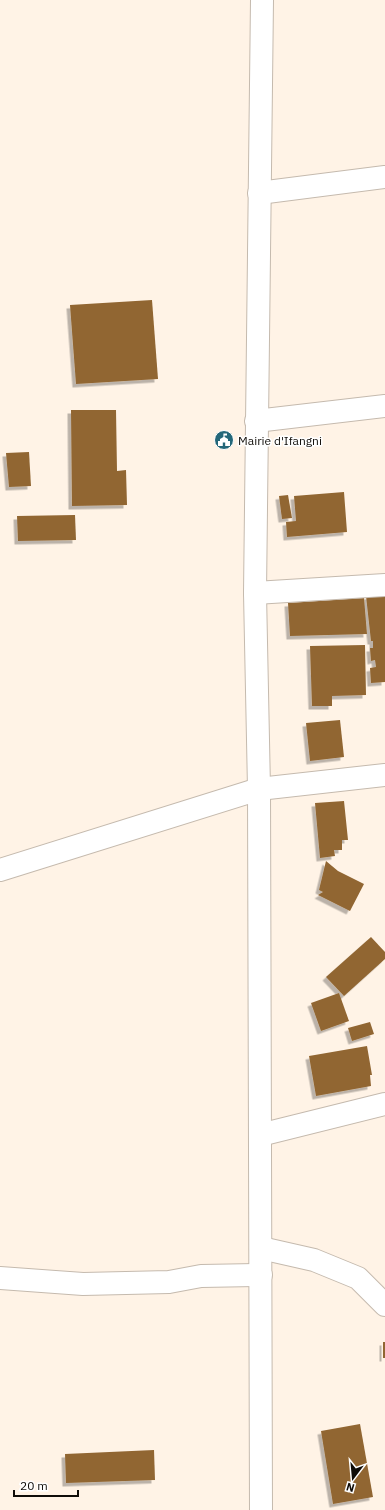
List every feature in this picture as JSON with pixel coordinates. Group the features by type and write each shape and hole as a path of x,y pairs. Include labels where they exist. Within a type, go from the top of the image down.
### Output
{"main road":[{"path":"261,1510 259,789 255,593 262,0"},
{"path":"259,193 385,177"},
{"path":"256,421 385,406"},
{"path":"255,593 385,585"},
{"path":"0,870 259,789 385,775"},
{"path":"260,1135 385,1104"},
{"path":"261,1248 314,1260 358,1278 385,1305"},
{"path":"0,1278 83,1284 168,1282 201,1276 261,1275"}],"building":[{"path":"152,300 158,379 76,384 70,305"},
{"path":"71,410 116,410 117,471 126,470 127,505 72,506"},
{"path":"29,452 31,486 9,487 6,453"},
{"path":"344,492 347,532 287,537 286,522 296,521 294,496"},
{"path":"288,495 292,518 282,519 279,496"},
{"path":"75,515 76,540 18,541 17,516"},
{"path":"385,595 385,682 371,683 370,668 376,667 375,660 371,661 370,648 373,648 373,641 371,641 366,596"},
{"path":"364,598 367,634 290,636 288,603"},
{"path":"365,645 366,695 332,696 332,706 312,706 310,646"},
{"path":"340,720 344,757 310,761 306,723"},
{"path":"344,801 348,840 342,840 342,850 334,850 335,856 320,858 315,803"},
{"path":"326,861 338,871 364,884 350,911 318,895 323,892 319,890"},
{"path":"371,937 385,952 385,959 344,996 326,977"},
{"path":"339,993 349,1021 321,1031 311,1003"},
{"path":"370,1022 374,1034 352,1041 348,1028"},
{"path":"367,1046 372,1075 370,1075 371,1086 316,1096 309,1056"},
{"path":"383,1342 385,1342 385,1358 383,1358"},
{"path":"360,1424 373,1497 333,1504 321,1431"},
{"path":"154,1450 155,1480 66,1483 65,1454"}],"place":[{"name":"Mairie d'Ifangni","path":"224,440"}]}
